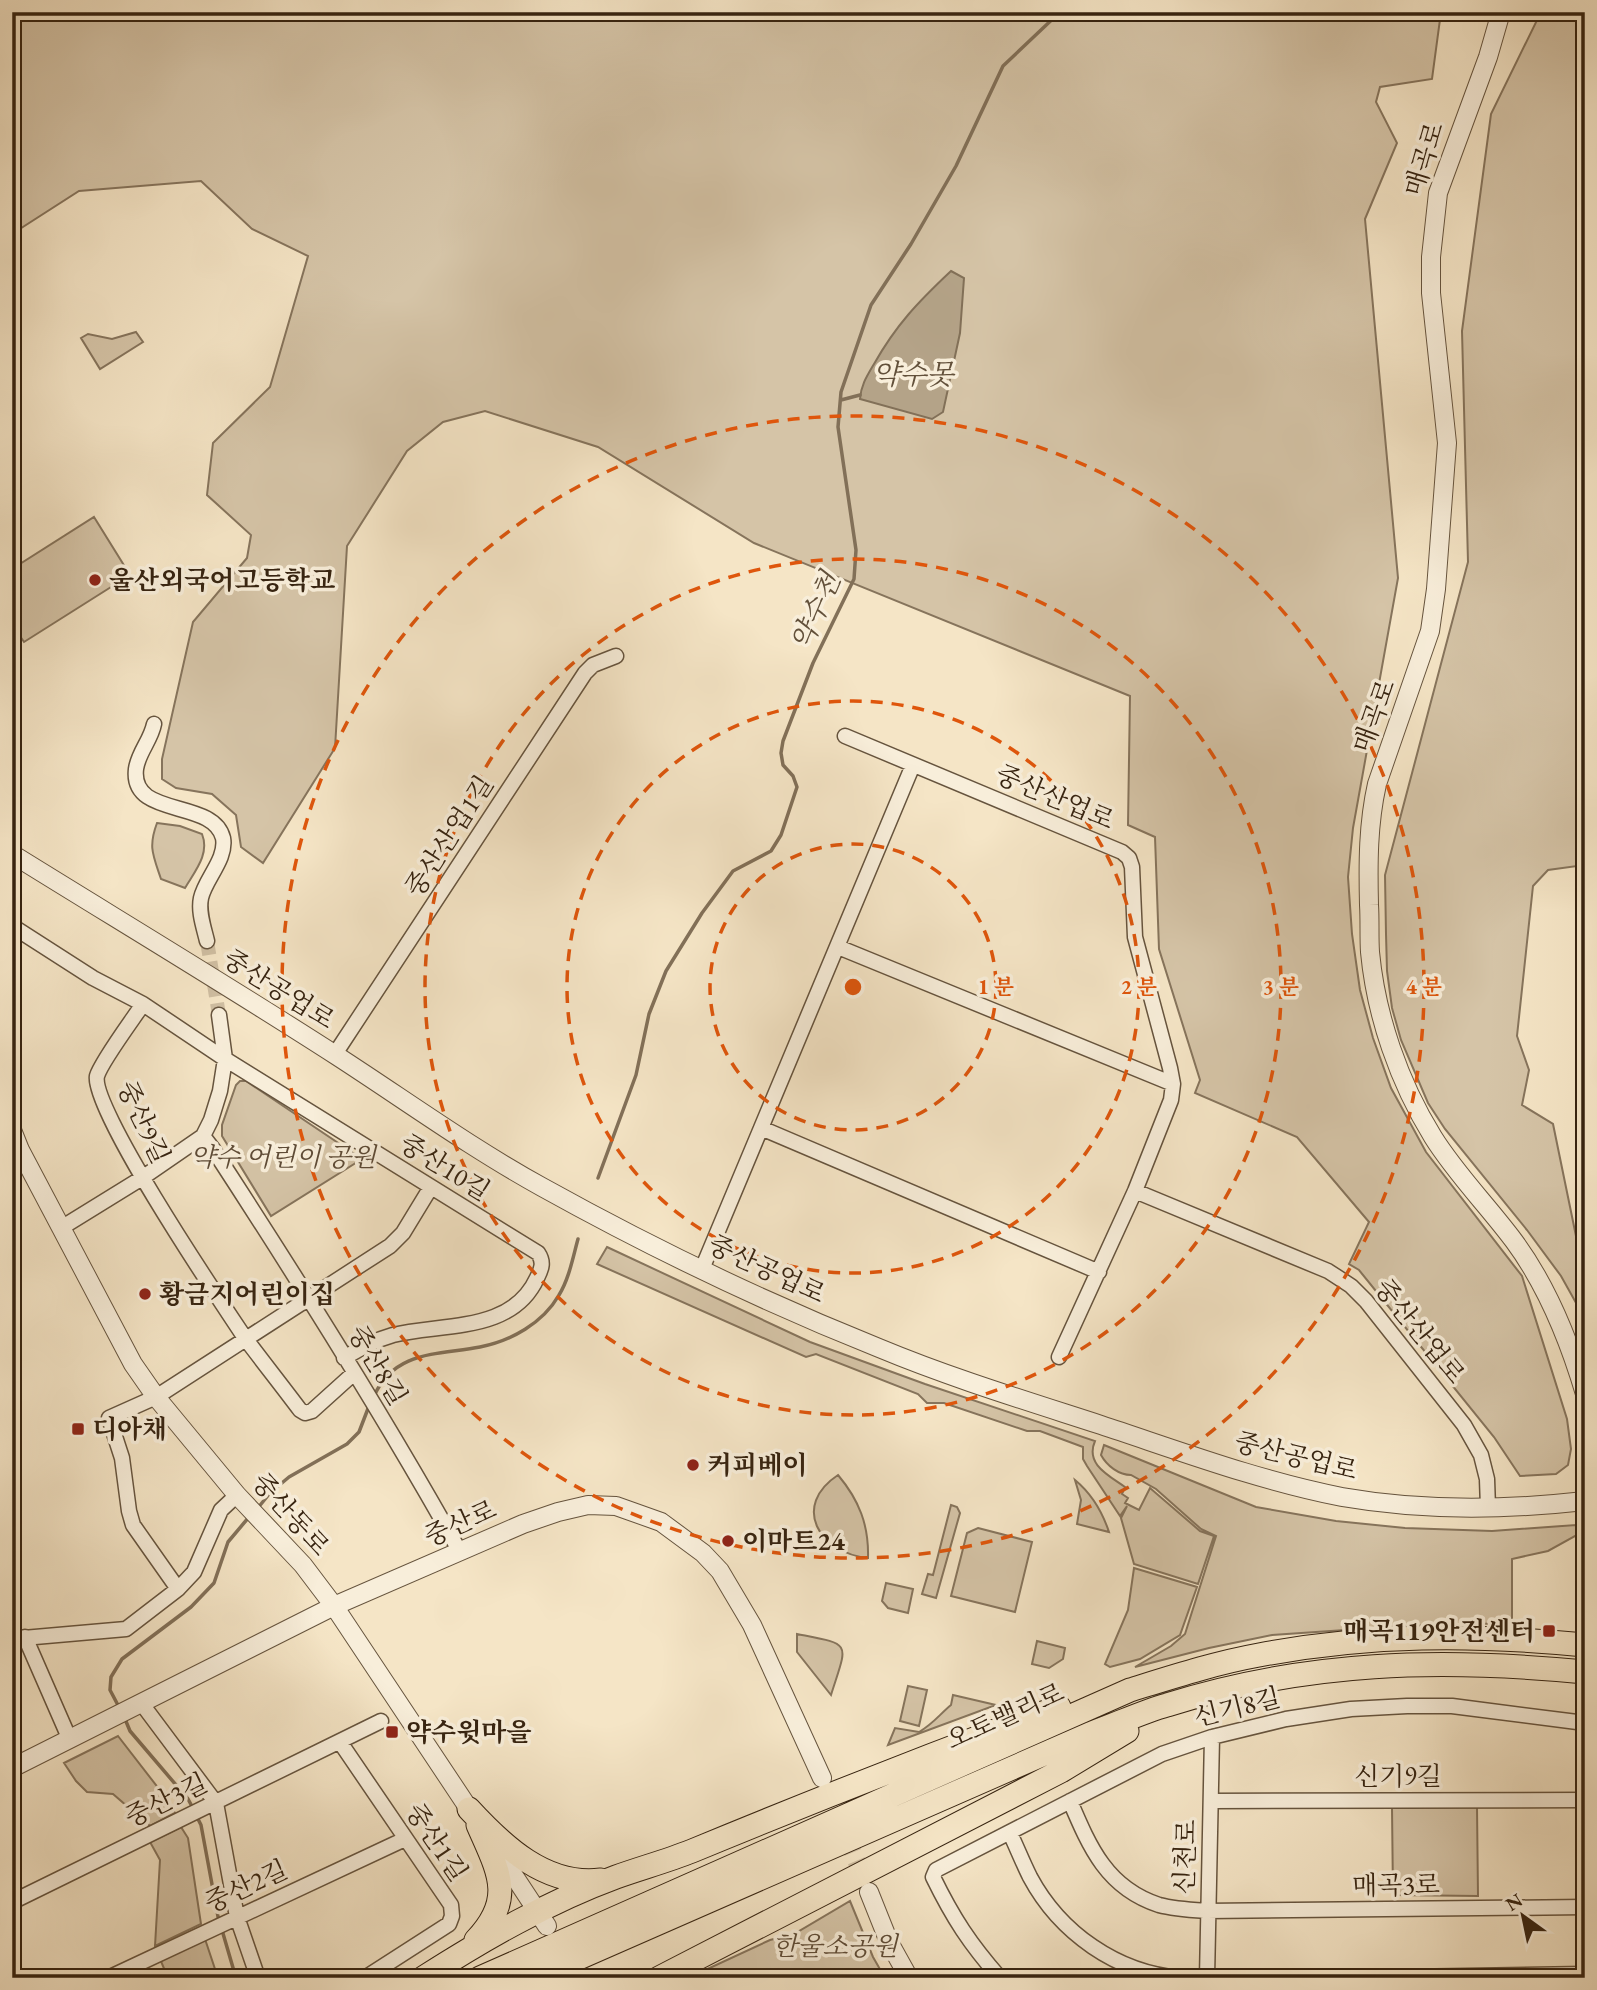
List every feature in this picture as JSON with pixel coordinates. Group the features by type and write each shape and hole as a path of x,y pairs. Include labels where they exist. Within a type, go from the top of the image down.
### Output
{"highway":[{"name":"오토밸리로","path":"480,1978 1130,1690 1250,1657 1354,1641 1463,1636 1585,1645"},
{"name":"오토밸리로","path":"533,1978 1092,1733 1167,1705 1277,1678 1378,1665 1441,1663 1525,1666 1585,1672"},
{"path":"472,1813 511,1851 537,1867 558,1876 583,1881 618,1876 677,1857 867,1778 1075,1701 1130,1690"},
{"path":"659,1978 1061,1771 1167,1705"},
{"path":"467,1950 490,1925 500,1901 496,1867 472,1813"},
{"path":"423,1978 467,1950 542,1919 618,1876"}],"street":[{"name":"매곡로","path":"1501,12 1488,57 1448,160 1438,193 1434,221 1431,293 1447,443 1443,519 1430,631 1377,784 1372,807 1368,839 1370,952 1390,1044 1417,1108 1434,1139 1534,1272 1562,1326 1585,1394"},
{"name":"중산산업1길","path":"335,1054 585,673 593,665 616,656"},
{"path":"154,724 136,768 140,786 157,802 205,817 216,825 223,838 221,854 201,898 200,911 207,941"},
{"name":"중산산업로","path":"845,736 1122,852 1129,858 1132,867 1137,947 1165,1046 1173,1084 1171,1100 1135,1191 1059,1357"},
{"path":"702,1269 913,765"},
{"name":"중산공업로","path":"12,853 335,1054 482,1152 542,1187 702,1269 881,1350 1218,1463 1291,1485 1341,1496 1420,1506 1488,1508 1585,1501"},
{"name":"중산10길","path":"12,926 93,978 142,1004 225,1059 538,1253 542,1259 542,1267 533,1287 514,1307 491,1319 396,1334 375,1340 344,1358"},
{"path":"838,947 1173,1084"},
{"name":"중산9길","path":"142,1004 97,1077 99,1092 107,1112 142,1178 246,1339 300,1410 305,1413 312,1411 354,1374"},
{"path":"61,1228 188,1148 202,1136 211,1120 220,1091 225,1059 219,1015"},
{"path":"761,1128 1099,1272"},
{"name":"중산동로","path":"12,1130 133,1364 156,1397 237,1495 303,1565 334,1606 542,1919"},
{"name":"중산8길","path":"202,1136 310,1299 460,1552"},
{"path":"178,1589 133,1525 122,1458 109,1418 156,1397 397,1240 404,1233 431,1187"},
{"name":"중산산업로","path":"1135,1191 1328,1271 1351,1286 1366,1301 1464,1425 1480,1455 1488,1479 1488,1508"},
{"path":"70,1740 19,1638 126,1629 178,1589 194,1572 221,1510 237,1495"},
{"name":"중산로","path":"12,1768 334,1606 523,1524 558,1512 588,1506 617,1506 661,1522 703,1553 720,1572 767,1657 822,1778"},
{"path":"142,1704 212,1805 232,1920 258,1978"},
{"name":"신기8길","path":"1000,1978 973,1948 951,1914 933,1877 936,1870 1162,1754 1212,1737 1286,1719 1351,1709 1451,1706 1585,1723"},
{"name":"중산3길","path":"12,1902 381,1721"},
{"name":"신천로","path":"1207,1978 1212,1737"},
{"name":"중산1길","path":"340,1742 451,1905 452,1916 449,1924 365,1978"},
{"name":"신기9길","path":"1211,1801 1585,1800"},
{"name":"매곡3로","path":"1070,1801 1097,1858 1125,1888 1161,1905 1208,1911 1585,1907"},
{"path":"1010,1833 1031,1879 1059,1916 1089,1944 1105,1956 1134,1969 1180,1978"},
{"name":"중산2길","path":"108,1978 405,1839"},
{"path":"869,1892 889,1942 909,1978"},
{"path":"1344,1978 1585,1974"}],"green space":[{"path":"12,12 1441,12 1432,79 1380,87 1376,102 1397,143 1365,219 1398,578 1353,828 1348,877 1352,934 1360,990 1391,1088 1426,1152 1522,1276 1567,1419 1571,1449 1568,1465 1556,1474 1520,1476 1494,1437 1359,1270 1349,1264 1369,1222 1297,1137 1195,1093 1200,1080 1159,949 1155,837 1128,825 1130,696 754,543 598,447 485,411 443,422 407,451 347,546 335,748 263,863 241,847 236,815 212,794 176,788 162,779 162,759 193,622 247,558 251,535 207,495 213,443 270,387 308,256 252,229 201,181 79,191 12,234"},
{"path":"1541,12 1585,12 1585,865 1548,870 1533,886 1517,1036 1529,1070 1522,1105 1553,1124 1576,1236 1585,1237 1585,1319 1561,1276 1445,1129 1428,1103 1401,1040 1392,1008 1387,971 1385,875 1468,562 1462,331 1491,114"},
{"path":"136,332 143,342 100,369 81,338 88,334 112,339"},
{"path":"94,517 130,575 24,642 12,624 12,569"},
{"path":"157,823 180,826 202,834 203,855 185,888 161,879 153,851"},
{"name":"약수 어린이 공원","path":"240,1081 246,1081 362,1159 271,1216 222,1136 222,1125 236,1085"},
{"path":"607,1247 810,1342 1095,1441 1093,1456 1105,1473 1125,1487 1122,1494 1128,1498 1125,1503 1139,1510 1150,1488 1200,1531 1214,1536 1198,1584 1134,1564 1121,1518 1127,1506 1120,1516 1083,1459 1083,1447 1040,1431 1027,1431 944,1403 927,1403 918,1394 816,1354 806,1357 597,1264"},
{"path":"1104,1445 1256,1507 1336,1521 1405,1528 1492,1531 1576,1525 1577,1535 1548,1551 1512,1559 1512,1623 1404,1626 1272,1635 1135,1667 1171,1646 1185,1634 1216,1536 1201,1529 1156,1489 1110,1466 1101,1455"},
{"path":"838,1475 852,1494 861,1514 867,1535 868,1558 836,1547 825,1538 817,1526 814,1514 816,1500 824,1487"},
{"path":"1075,1480 1096,1503 1109,1532 1077,1524 1081,1500"},
{"path":"951,1505 957,1507 960,1513 936,1598 922,1594 928,1574 933,1575"},
{"path":"978,1528 1032,1542 1015,1612 951,1596 967,1533"},
{"path":"1134,1568 1197,1587 1180,1635 1140,1659 1110,1667 1105,1664 1128,1610"},
{"path":"886,1583 913,1589 908,1613 888,1608 882,1601"},
{"path":"797,1634 828,1641 841,1648 841,1664 831,1695 797,1652"},
{"path":"1037,1641 1065,1648 1063,1659 1049,1668 1032,1664"},
{"path":"908,1686 927,1690 919,1726 900,1721"},
{"path":"953,1695 996,1705 888,1745 895,1728 919,1732 928,1726 951,1705"},
{"path":"118,1736 175,1813 150,1826 113,1794 87,1792 76,1781 64,1763"},
{"path":"1477,1807 1478,1896 1393,1895 1392,1808"},
{"path":"181,1827 188,1838 201,1924 155,1946 160,1860 150,1842"},
{"name":"한울소공원","path":"850,1901 873,1957 885,1978 688,1978 770,1940 794,1934"},
{"path":"205,1939 218,1978 168,1978 160,1959"}],"water":[{"name":"약수못","path":"951,271 964,278 960,333 943,412 932,419 860,399 867,377 891,337 918,304"}],"waterway":[{"name":"약수천","path":"598,1178 636,1075 649,1014 666,971 702,913 733,871 771,851 781,835 797,787 793,776 783,765 783,741 813,663 854,579 856,550 838,427 841,392 871,305 911,244 956,166 1003,66 1060,12"},
{"path":"841,400 860,395"},
{"path":"374,1396 383,1381 406,1362 419,1357 492,1344 535,1322 552,1305 562,1289 578,1239"},
{"path":"257,1509 270,1493 289,1477 347,1444 359,1432 369,1406"},
{"path":"120,1709 110,1690 111,1677 122,1659 191,1607 214,1583 228,1542 249,1517"},
{"path":"125,1719 130,1731 188,1799 194,1810"},
{"path":"197,1817 201,1825 219,1922"},
{"path":"222,1930 236,1978"}],"tunnel":[{"path":"207,941 219,1015"},
{"path":"825,1786 867,1886"},
{"path":"564,1952 581,1978"}],"place":[{"name":"울산외국어고등학교","path":"95,580"},
{"name":"황금지어린이집","path":"145,1294"},
{"name":"디아채","path":"78,1429"},
{"name":"커피베이","path":"693,1465"},
{"name":"이마트24","path":"728,1541"},
{"name":"매곡119안전센터","path":"1549,1631"},
{"name":"약수윗마을","path":"392,1732"}]}
